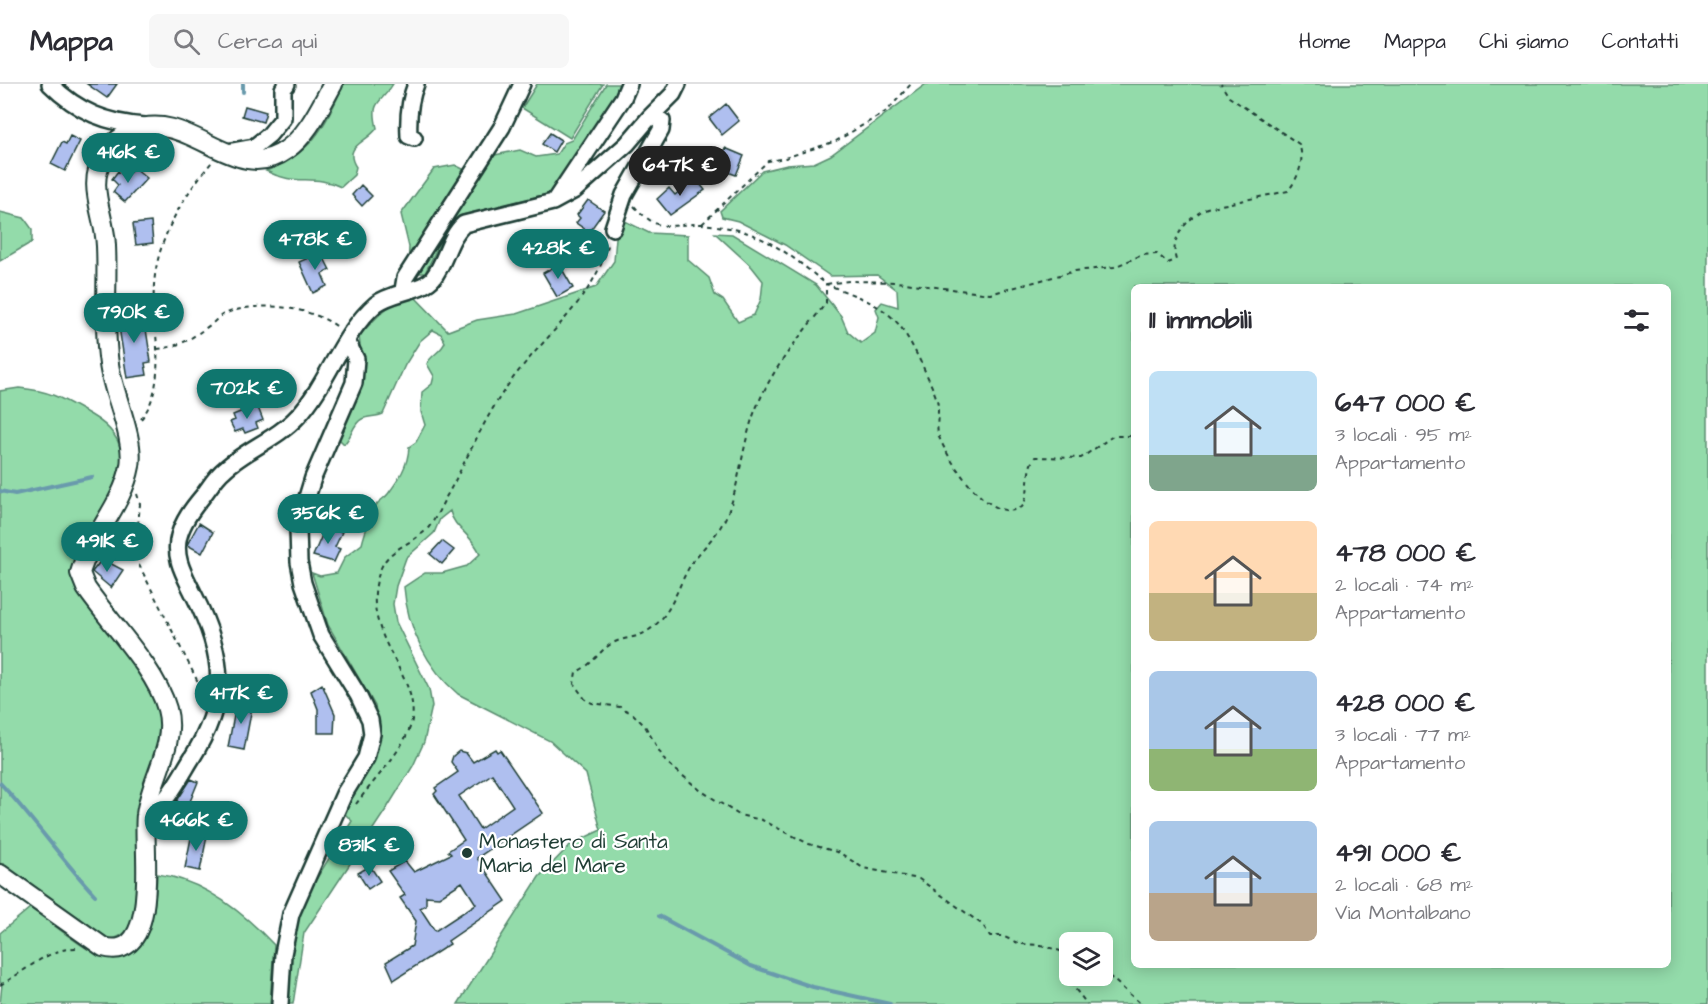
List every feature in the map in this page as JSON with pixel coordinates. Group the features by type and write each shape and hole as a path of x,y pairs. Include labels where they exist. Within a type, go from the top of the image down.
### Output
{"street":[{"path":"50,84 80,109 100,118 118,123 174,129 219,150 243,158 266,159 285,151 317,114 333,84"},
{"path":"219,150 239,151 263,143 283,118 283,89 287,84"},
{"path":"414,138 409,136 408,122 411,96 416,84"},
{"path":"403,290 405,278 502,127 522,84"},
{"path":"553,202 623,98 629,84"},
{"path":"146,817 161,806 203,741 214,713 219,684 218,652 208,622 177,555 179,537 185,518 224,470 297,417 318,391 348,338 376,304 432,279 457,231 464,224 553,202 575,190 613,157 673,94 678,84"},
{"path":"612,228 624,195 661,130 660,119 650,117"},
{"path":"0,874 51,908 97,944 107,948 116,948 129,942 142,921 147,884 146,817 150,792 167,739 168,712 157,686 86,588 80,573 128,475 130,464 126,437 109,367 104,323 107,248 95,181 105,154 113,144 146,126"},
{"path":"280,1004 284,954 291,914 344,794 366,758 372,734 370,720 358,695 321,635 298,562 298,528 313,478 354,383 356,358 348,338"}],"path":[{"path":"702,224 768,161 785,158 836,141 887,111 911,84"},
{"path":"826,284 849,281 897,282 990,294 1076,271 1113,267 1142,255 1157,254 1167,263 1176,260 1172,248 1179,233 1196,214 1208,208 1288,191 1301,163 1303,155 1299,144 1229,97 1221,84"},
{"path":"126,437 149,409 154,393 157,349 154,287 164,241 183,201 219,150"},
{"path":"624,195 644,216 662,227 702,224 734,229 757,237 788,252 826,284 873,304 900,326 937,401 940,438 967,481 990,504 1006,510 1016,510 1022,507 1028,495 1030,468 1035,457 1081,458 1113,436 1131,436"},
{"path":"354,807 400,744 413,715 412,698 380,632 376,615 375,589 381,565 396,550 429,527 508,386 574,309 594,280 604,263 612,228"},
{"path":"826,284 826,303 783,358 758,403 746,436 722,526 690,565 674,602 650,630 614,642 598,655 591,666 576,672 574,684 585,699 592,703 620,707 633,714 645,726 665,761 700,790 740,815 762,820 809,844 840,853 863,868 919,879 983,925 990,936 1002,936 1020,944 1034,944 1059,951"},
{"path":"157,349 189,342 223,314 242,309 276,308 308,312 321,316 348,338"},
{"path":"128,475 140,504 135,557 214,713"},
{"path":"0,985 64,948 107,948"},
{"path":"1113,980 1141,1004"},
{"path":"1073,986 1087,1004"}],"green space":[{"path":"344,84 393,84 376,107 377,128 354,149 352,160 356,167 354,175 341,187 321,181 277,176 266,171 295,156 315,137"},
{"path":"537,84 603,84 570,138 522,108"},
{"path":"606,84 623,84 557,186 548,194 459,216 449,224 425,273 416,273 408,269 409,247 401,214 434,169 455,165 471,173 495,155 520,150 536,157 557,154 564,143 572,140"},
{"path":"926,84 1708,84 1708,1004 458,1004 539,877 571,844 601,830 586,774 550,741 458,694 437,672 420,646 409,617 404,587 425,573 442,573 467,566 480,554 473,542 455,522 450,511 440,519 434,533 406,558 396,586 393,604 396,622 429,689 432,706 424,742 413,766 387,808 304,933 293,1004 288,1004 286,952 296,912 352,821 345,814 340,814 365,770 380,734 375,706 328,625 312,573 320,576 337,573 345,557 362,544 375,507 399,478 407,460 409,447 416,442 425,425 421,412 422,392 432,384 434,376 427,364 445,342 441,334 433,330 420,341 405,365 383,414 359,421 344,444 338,438 352,401 358,376 359,336 391,305 415,297 448,331 477,320 516,314 596,287 614,261 616,238 625,221 649,233 688,235 688,260 709,278 715,295 723,300 738,322 754,315 761,299 763,281 752,267 715,233 732,234 816,285 841,316 848,332 861,343 875,333 879,317 876,309 882,302 898,307 897,290 877,275 830,276 785,245 738,221 722,217 720,211 762,171 787,165 814,163 831,155"},
{"path":"0,212 24,218 32,229 32,242 0,261"},
{"path":"19,388 40,391 57,397 91,415 113,434 121,454 119,475 84,540 75,562 74,584 137,670 157,705 161,717 160,738 139,801 137,815 137,907 129,928 122,935 113,939 103,939 61,905 0,863 0,391"},
{"path":"157,874 191,883 222,899 274,945 270,1004 0,1004 2,984 0,982 0,933 30,908 66,935 96,953 119,957 132,953 148,932 155,902"}],"building":[{"path":"87,84 117,84 107,98"},
{"path":"726,104 739,121 722,135 709,118"},
{"path":"245,106 266,112 263,122 242,116"},
{"path":"550,133 561,140 554,152 542,144"},
{"path":"70,136 80,141 65,171 51,164 62,142 66,144"},
{"path":"725,148 744,156 736,175 717,168"},
{"path":"134,167 147,178 125,202 113,192 118,185 112,179 118,171 125,177"},
{"path":"695,178 705,190 670,215 657,199 669,188 675,195"},
{"path":"361,185 372,196 362,206 352,195"},
{"path":"588,200 604,211 589,232 576,223 580,218 577,215"},
{"path":"151,222 153,243 136,245 133,224"},
{"path":"321,252 330,270 322,274 327,286 313,293 299,262"},
{"path":"559,264 573,288 557,297 543,273"},
{"path":"137,311 138,316 144,316 151,362 145,363 147,375 127,378 117,314"},
{"path":"257,405 263,420 256,423 258,428 245,433 243,429 235,432 230,422 235,420 233,415"},
{"path":"199,523 213,532 202,553 187,545"},
{"path":"326,526 342,532 335,547 340,549 334,562 313,556"},
{"path":"442,541 454,550 442,564 430,554"},
{"path":"102,559 123,570 111,588 92,572"},
{"path":"322,684 335,714 334,733 318,733 318,709 311,691"},
{"path":"237,700 253,702 244,750 228,747"},
{"name":"Monastero di Santa Maria del Mare","path":"495,749 497,752 500,750 543,813 477,858 506,901 448,941 450,944 394,980 386,962 412,946 416,921 400,898 405,895 388,871 405,861 414,872 451,854 448,851 464,840 434,794 437,791 435,788 458,772 451,762 453,756 459,751 466,753 473,762","holes":["492,774 513,806 480,829 459,796","462,882 476,904 435,931 420,908 426,905 426,896 439,897"]},
{"path":"191,779 198,782 182,821 168,815"},
{"path":"192,833 207,836 200,871 185,868"},
{"path":"370,866 380,881 368,889 358,873"}],"waterway":[{"path":"243,84 243,92"},
{"path":"0,491 15,494 92,477"},
{"path":"0,783 95,895"},
{"path":"659,916 751,966 813,987 890,1004"}],"place":[{"name":"Monastero di Santa Maria del Mare","path":"467,853"}]}
